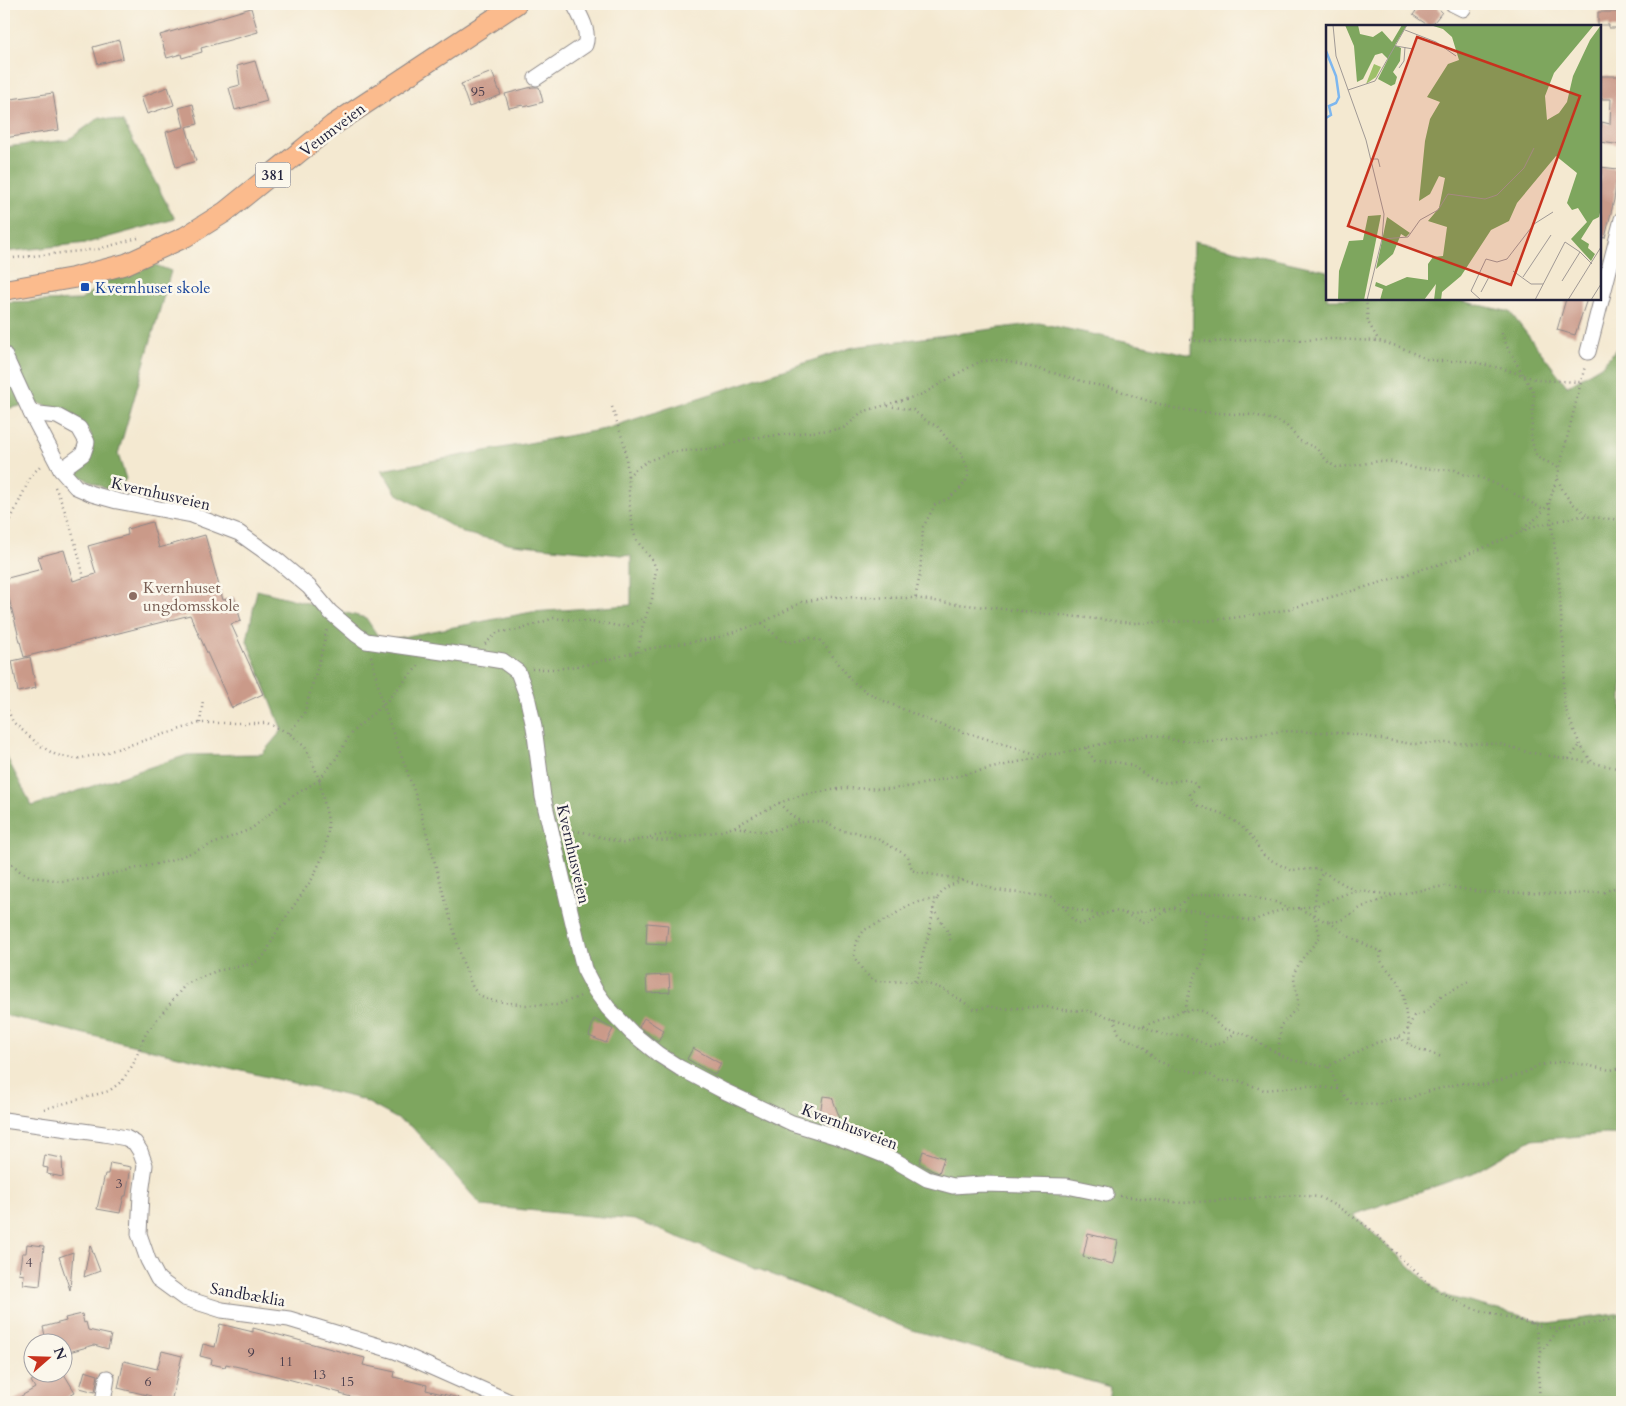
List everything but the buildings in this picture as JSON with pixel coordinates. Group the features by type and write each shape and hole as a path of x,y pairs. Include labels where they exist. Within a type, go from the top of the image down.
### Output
{"main road":[{"name":"Veumveien","path":"4,290 73,278 126,264 185,237 225,212 333,125 516,4"}],"street":[{"path":"536,78 585,44 586,35 584,27 574,4"},
{"path":"1452,4 1463,9 1463,4"},
{"path":"1588,352 1622,219"},
{"name":"Kvernhusveien","path":"4,354 54,471 76,487 117,501 192,515 239,533 277,560 309,587 330,612 366,641 502,661 512,666 518,672 530,708 543,797 579,955 584,969 595,990 608,1008 632,1034 658,1054 722,1090 792,1123 834,1136 889,1157 927,1179 953,1186 983,1184 1067,1186 1106,1194"},
{"path":"30,413 58,416 79,428 87,442 83,454 54,471"},
{"name":"Sandbæklia","path":"4,1120 104,1134 126,1138 135,1143 145,1165 139,1234 148,1260 158,1279 184,1298 222,1310 289,1319 395,1351 510,1402"},
{"path":"103,1402 107,1378"}],"path":[{"path":"4,259 99,249"},
{"path":"1366,300 1368,322 1379,341"},
{"path":"1502,333 1508,349 1534,393 1531,437 1535,453 1539,458 1560,468"},
{"path":"1190,340 1212,342 1266,339 1379,341 1400,347 1426,359 1469,361 1538,380 1581,382"},
{"path":"1516,535 1544,510 1549,503 1560,468 1588,352"},
{"path":"628,476 648,461 671,452 718,448 746,439 841,429 846,427 855,416 862,412 923,394 981,361 1001,360 1112,388 1174,408 1200,412 1254,415 1278,421 1286,425 1300,441 1316,448 1328,463 1336,466 1351,466 1379,460 1420,469 1455,470 1498,485 1544,510"},
{"path":"886,406 913,410 928,422 937,426 950,444 960,452 968,470 968,477 962,487 949,498 935,505 923,527 920,575 915,598"},
{"path":"612,407 625,447 630,511 634,533 637,541 653,561 656,569 652,599 642,628 638,652"},
{"path":"4,527 11,520 31,476 42,463 54,471"},
{"path":"1557,478 1572,504 1589,516"},
{"path":"55,487 72,530 84,578"},
{"path":"1549,503 1559,581 1566,665 1563,698 1569,722 1580,745 1593,763"},
{"path":"512,666 534,669 557,668 716,638 762,623 802,602 830,597 915,598 1133,623 1206,622 1285,610 1329,598 1459,558 1535,526 1589,516 1622,520"},
{"path":"289,733 304,714 322,651 330,612"},
{"path":"476,657 484,645 498,632 518,630 542,621 563,619 628,626 646,616"},
{"path":"762,623 781,640 791,642 810,638 821,642 852,681 867,692 901,709 942,726 1026,752 1048,755"},
{"path":"366,641 382,705 417,799 462,960 473,988 478,994 489,1000 525,1006 565,1003 595,990"},
{"path":"4,856 20,871 32,877 51,881 80,880 161,864 251,829 288,799 319,780 335,760 352,732 415,671 430,650"},
{"path":"200,724 203,700"},
{"path":"4,701 13,722 39,745 56,755 76,759 101,754 200,724 267,723 289,733 305,747 319,780 328,820 324,854 312,880 278,929 261,959 252,964 204,975 186,984 146,1033 133,1065 125,1076 109,1091 44,1109"},
{"path":"649,838 669,841 682,837 722,831 734,827 778,803 830,789 891,789 914,786 1048,755 1148,735 1161,736 1178,742 1214,741 1282,731 1345,733 1412,744 1446,742 1500,744 1527,752 1622,769"},
{"path":"1569,759 1580,745"},
{"path":"1086,748 1095,761 1123,763 1133,766 1161,782 1184,780 1194,783 1197,787 1190,794 1196,805 1223,814 1240,825 1252,837 1265,856 1290,870 1314,868 1322,871 1357,892"},
{"path":"778,803 791,816 801,822"},
{"path":"734,827 767,832 801,822 818,820 842,831 855,832 876,838 908,856 913,871 962,880 996,890 1051,897 1063,905 1091,914 1103,914"},
{"path":"549,823 562,829 582,832 623,843 667,834 682,837"},
{"path":"1278,1054 1281,1025 1296,1009 1298,1001 1294,979 1295,971 1302,959 1320,938 1315,916 1315,906 1317,885 1322,871"},
{"path":"914,982 919,974 937,899 945,888 962,880"},
{"path":"1329,922 1339,921 1362,907 1394,895 1446,886 1481,892 1540,894 1604,892 1622,885"},
{"path":"1124,913 1147,922 1173,909 1192,896 1222,892 1247,894 1261,900 1275,902 1290,909"},
{"path":"1173,909 1252,921 1278,911 1315,906 1348,893 1373,892 1394,895"},
{"path":"937,899 922,901 908,906 888,919 864,930 854,948 854,957 874,981 914,982 943,988 973,1010 989,1006 1001,1009 1051,1007 1062,1010 1094,1011 1164,1035 1184,1036 1210,1046 1224,1041 1235,1032"},
{"path":"1063,905 1073,920 1079,924 1114,911 1134,914 1154,909 1169,910"},
{"path":"1300,908 1329,922 1348,936 1381,952 1380,959 1382,963 1401,986 1410,1044"},
{"path":"934,909 948,931 951,943"},
{"path":"1184,1011 1194,977 1203,962 1206,944 1205,926 1208,913"},
{"path":"1142,1027 1184,1011 1196,1010 1206,1012 1219,1026 1228,1031 1247,1035 1278,1054 1292,1060 1329,1067 1349,1055 1376,1043 1398,1038 1408,1029 1414,1016 1426,1012 1441,996 1471,980"},
{"path":"1114,1018 1118,1032 1122,1037 1141,1045 1156,1060 1176,1069 1209,1074 1220,1081 1239,1081 1261,1090 1307,1086 1324,1086 1339,1089"},
{"path":"1398,1038 1442,1057"},
{"path":"1329,1067 1335,1083 1351,1102 1378,1105 1396,1099 1408,1099 1422,1093 1462,1083 1484,1085 1522,1074 1539,1065 1558,1061 1610,1070 1622,1068"},
{"path":"1106,1194 1182,1202 1298,1195 1319,1197 1368,1227 1434,1289 1468,1307 1559,1329 1622,1318"},
{"path":"1532,1323 1542,1352"},
{"path":"1540,1402 1538,1372 1542,1352 1559,1329"}],"green space":[{"path":"100,117 123,122 175,219 87,243 4,252 4,147 68,140"},
{"path":"1194,241 1326,271 1326,300 1457,300 1510,312 1567,386 1601,366 1622,343 1622,1135 1606,1134 1531,1140 1473,1173 1353,1215 1442,1295 1549,1323 1622,1313 1622,1402 1108,1402 1110,1387 909,1329 635,1220 482,1206 412,1127 361,1099 4,1015 4,752 32,806 187,755 262,754 282,730 247,641 257,590 366,618 381,641 532,612 631,605 631,556 513,544 463,533 396,493 382,470 605,429 853,347 1039,323 1192,355"},
{"path":"150,263 171,271 118,454 126,479 114,493 74,473 93,453 91,434 80,421 39,403 4,409 4,302 81,300 101,284"}],"place":[{"name":"Kvernhuset skole","path":"85,287"},
{"name":"Kvernhuset ungdomsskole","path":"133,596"}]}
